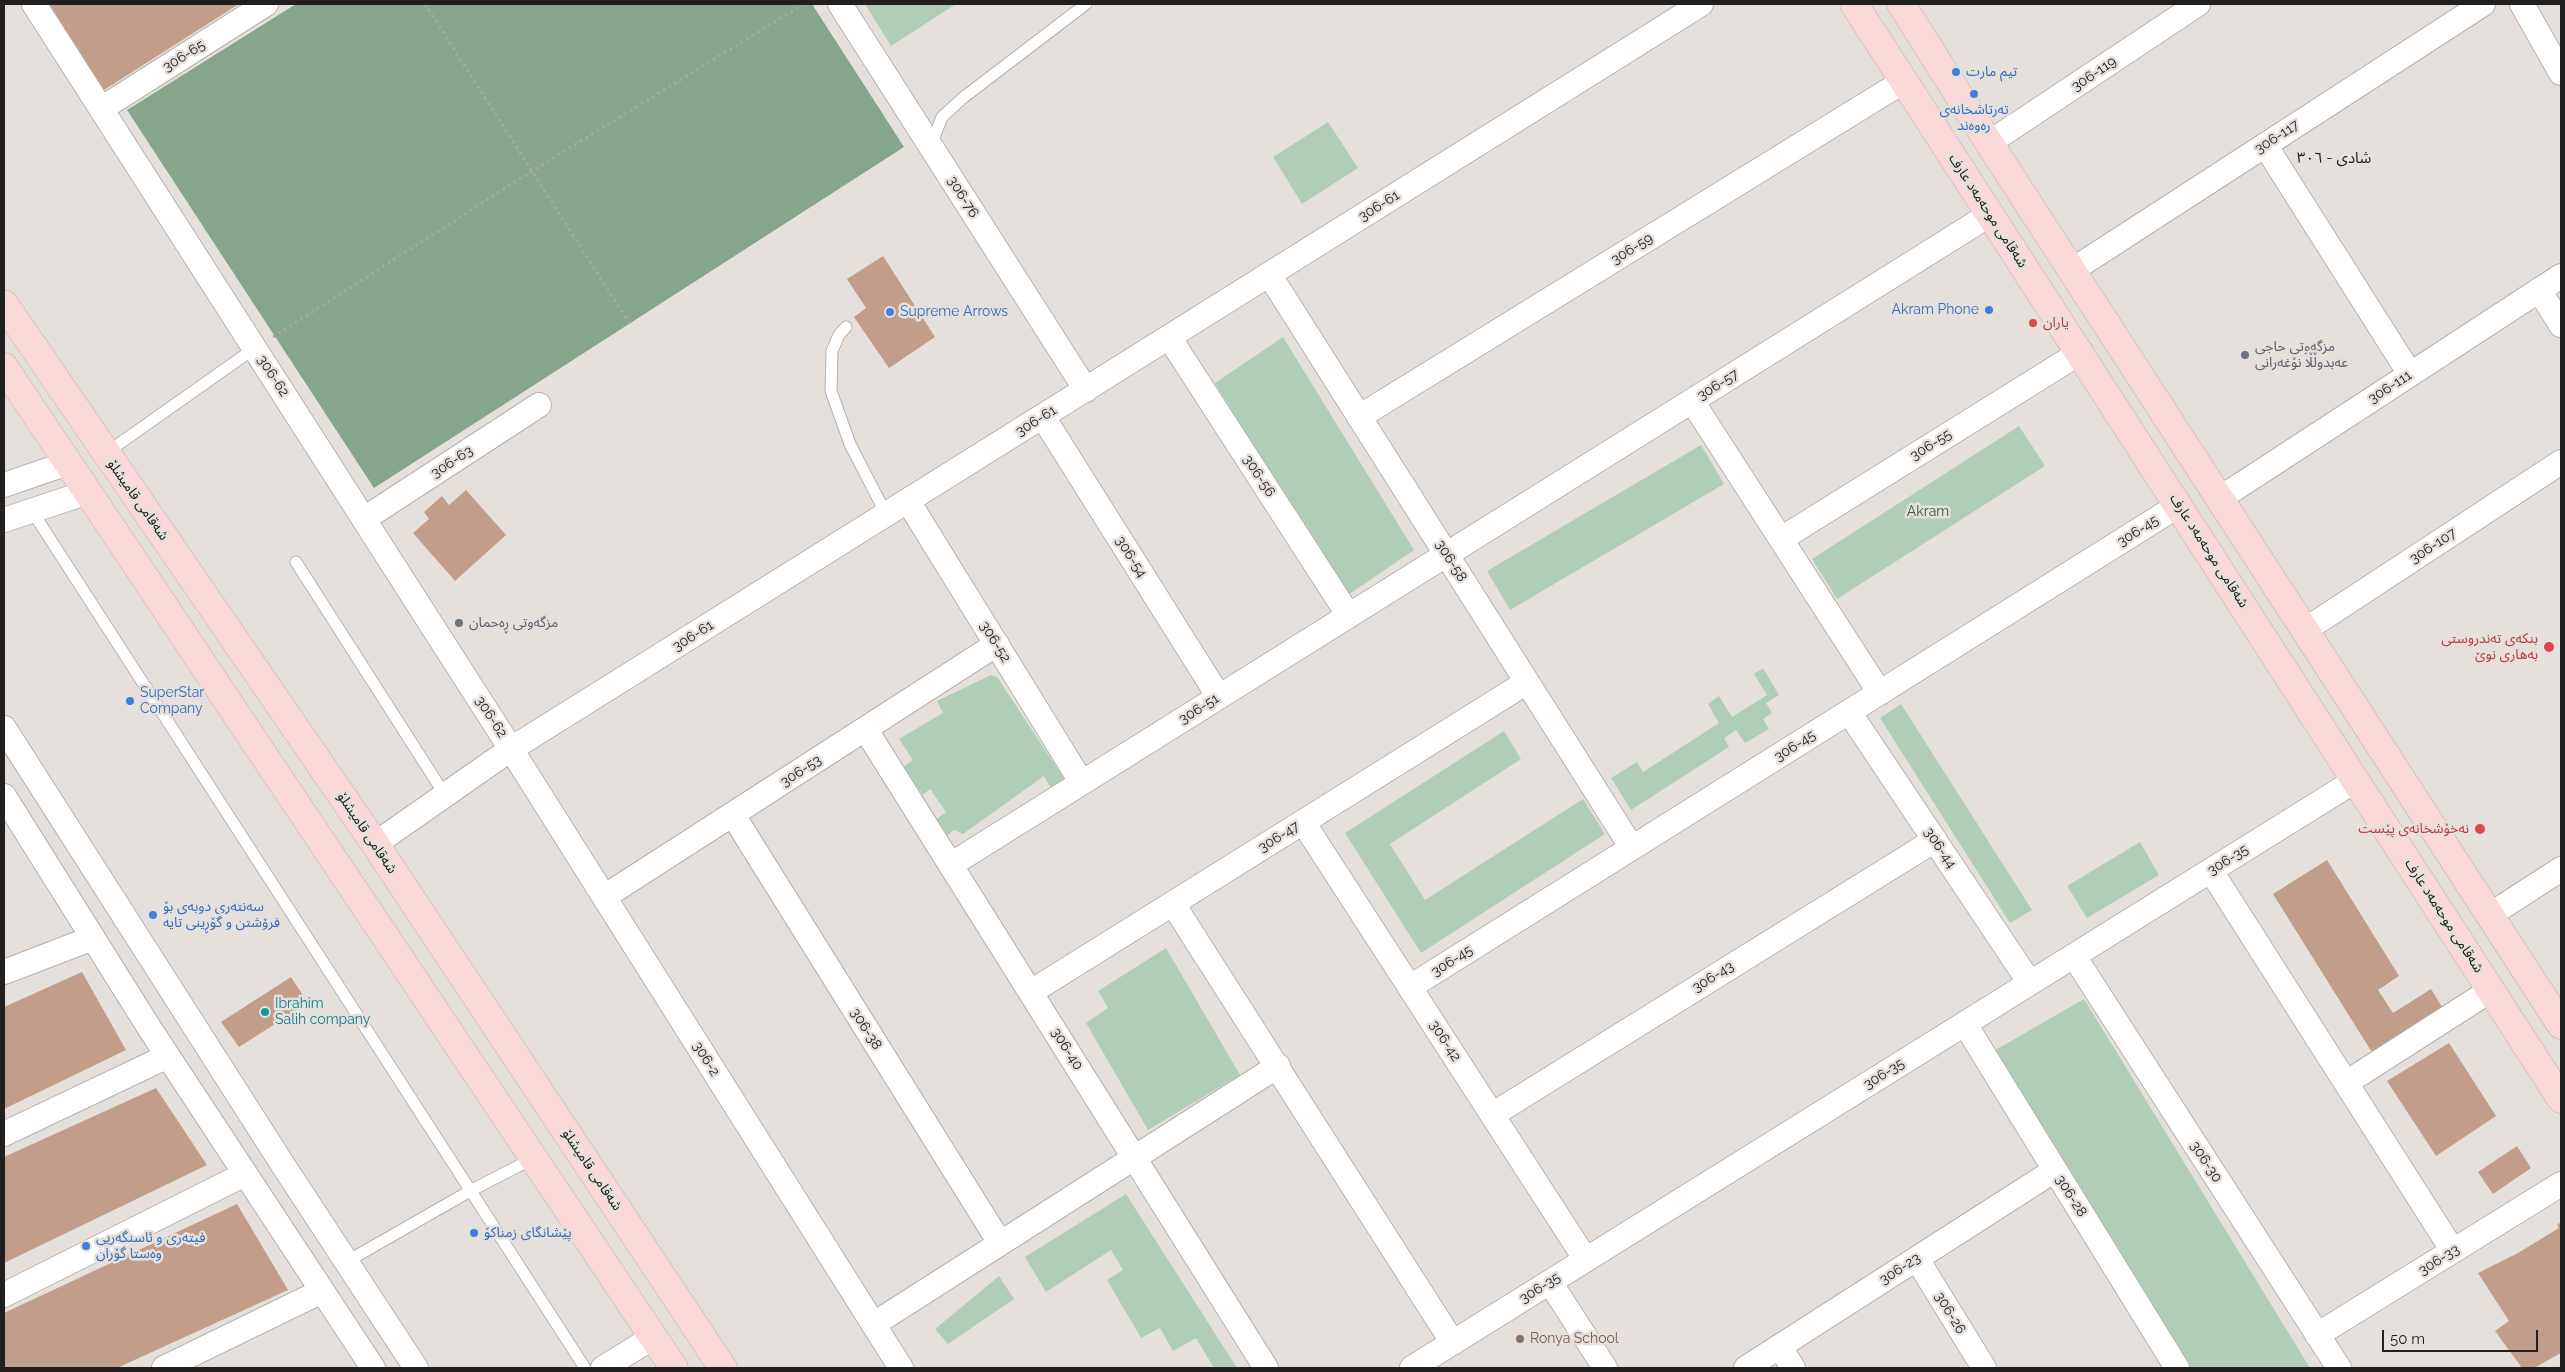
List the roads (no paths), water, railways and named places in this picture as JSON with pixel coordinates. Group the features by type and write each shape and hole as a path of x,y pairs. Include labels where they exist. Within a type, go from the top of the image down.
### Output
{"street":[{"name":"306-62","path":"34,4 511,749"},
{"name":"306-65","path":"101,109 266,4"},
{"name":"306-76","path":"840,4 1086,390"},
{"name":"306-61","path":"375,844 511,749 1701,4"},
{"name":"شەقامی موحەمەد عارف","path":"1854,4 1989,215 2086,360 2561,1099"},
{"path":"1901,4 2071,271 2561,1025"},
{"name":"306-119","path":"1989,144 2198,4"},
{"name":"306-117","path":"2071,271 2483,4"},
{"path":"2522,4 2561,73"},
{"name":"306-59","path":"1359,417 1904,81"},
{"path":"2264,145 2410,374"},
{"name":"306-57","path":"1447,555 1989,215"},
{"name":"306-58","path":"1269,274 1632,848"},
{"name":"306-111","path":"2219,499 2561,276"},
{"path":"2539,290 2561,325"},
{"name":"شەقامی قامیشلۆ","path":"4,304 375,844 723,1368"},
{"name":"306-56","path":"1169,337 1349,616"},
{"path":"2086,360 2122,349"},
{"name":"306-55","path":"1781,539 2086,360"},
{"path":"4,367 532,1159 674,1368"},
{"path":"1692,401 1880,692"},
{"name":"306-63","path":"364,519 539,405"},
{"name":"306-54","path":"1042,417 1219,697"},
{"name":"306-107","path":"2304,630 2561,462"},
{"path":"4,485 68,463"},
{"path":"4,520 88,492"},
{"name":"306-52","path":"908,501 1082,783"},
{"name":"306-45","path":"1410,987 2179,505"},
{"name":"306-51","path":"952,864 1447,555"},
{"name":"306-53","path":"604,897 997,644"},
{"name":"306-47","path":"1031,992 1527,682"},
{"name":"306-44","path":"1849,712 2030,983"},
{"path":"4,728 416,1368"},
{"name":"306-40","path":"866,730 952,864 1266,1368"},
{"name":"306-2","path":"511,749 901,1368"},
{"name":"306-35","path":"1412,1368 2356,780"},
{"path":"4,796 168,1056 373,1368"},
{"name":"306-38","path":"733,815 1000,1244"},
{"name":"306-42","path":"1302,822 1586,1260"},
{"name":"306-43","path":"1492,1115 1935,840"},
{"path":"2490,915 2561,869"},
{"path":"2211,871 2453,1251"},
{"path":"1173,904 1453,1343"},
{"path":"4,972 93,938"},
{"name":"306-30","path":"2074,956 2338,1368"},
{"path":"2346,1083 2491,990"},
{"name":"306-28","path":"1965,1024 2177,1368"},
{"path":"4,1134 168,1056"},
{"path":"874,1324 1278,1066"},
{"name":"306-23","path":"1746,1368 2055,1170"},
{"path":"4,1295 245,1174"},
{"name":"306-33","path":"2317,1335 2561,1184"},
{"name":"306-26","path":"1917,1259 1984,1368"},
{"path":"1550,1282 1604,1368"},
{"path":"164,1368 322,1291"},
{"path":"603,1368 652,1338"},
{"path":"1780,1346 1793,1368"}],"lane":[{"path":"930,146 942,117 964,97 1086,4"},
{"path":"846,327 839,335 832,351 831,391 850,444 886,514"},
{"path":"106,453 255,348"},
{"path":"32,511 585,1368"},
{"path":"296,562 445,795"},
{"path":"346,1262 470,1191 532,1159"}],"place":[{"name":"تيم مارت","path":"1956,72"},
{"name":"ته‌رتاشخانه‌ی ره‌وه‌ند","path":"1974,94"},
{"name":"Akram Phone","path":"1989,310"},
{"name":"Supreme Arrows","path":"890,312"},
{"name":"یاران","path":"2033,323"},
{"name":"مزگەوتی حاجی عەبدوڵڵا نۆغەرانی","path":"2245,355"},
{"name":"مزگەوتی ڕەحمان","path":"459,623"},
{"name":"بنکەی تەندروستی بەهاری نوێ","path":"2549,647"},
{"name":"SuperStar Company","path":"130,701"},
{"name":"نەخۆشخانەی پێست","path":"2480,829"},
{"name":"سەنتەری دوبەی بۆ فرۆشتن و گۆڕینی تایە","path":"153,915"},
{"name":"Ibrahim Salih company","path":"265,1012"},
{"name":"پێشانگای زمناكۆ","path":"474,1233"},
{"name":"فیتەری و ئاسنگەریی وەستا گۆران","path":"86,1246"},
{"name":"Ronya School","path":"1520,1339"}],"district":[{"name":"شادی - ٣٠٦","path":"2334,158"}],"park label":[{"name":"Akram","path":"1928,512"}]}
